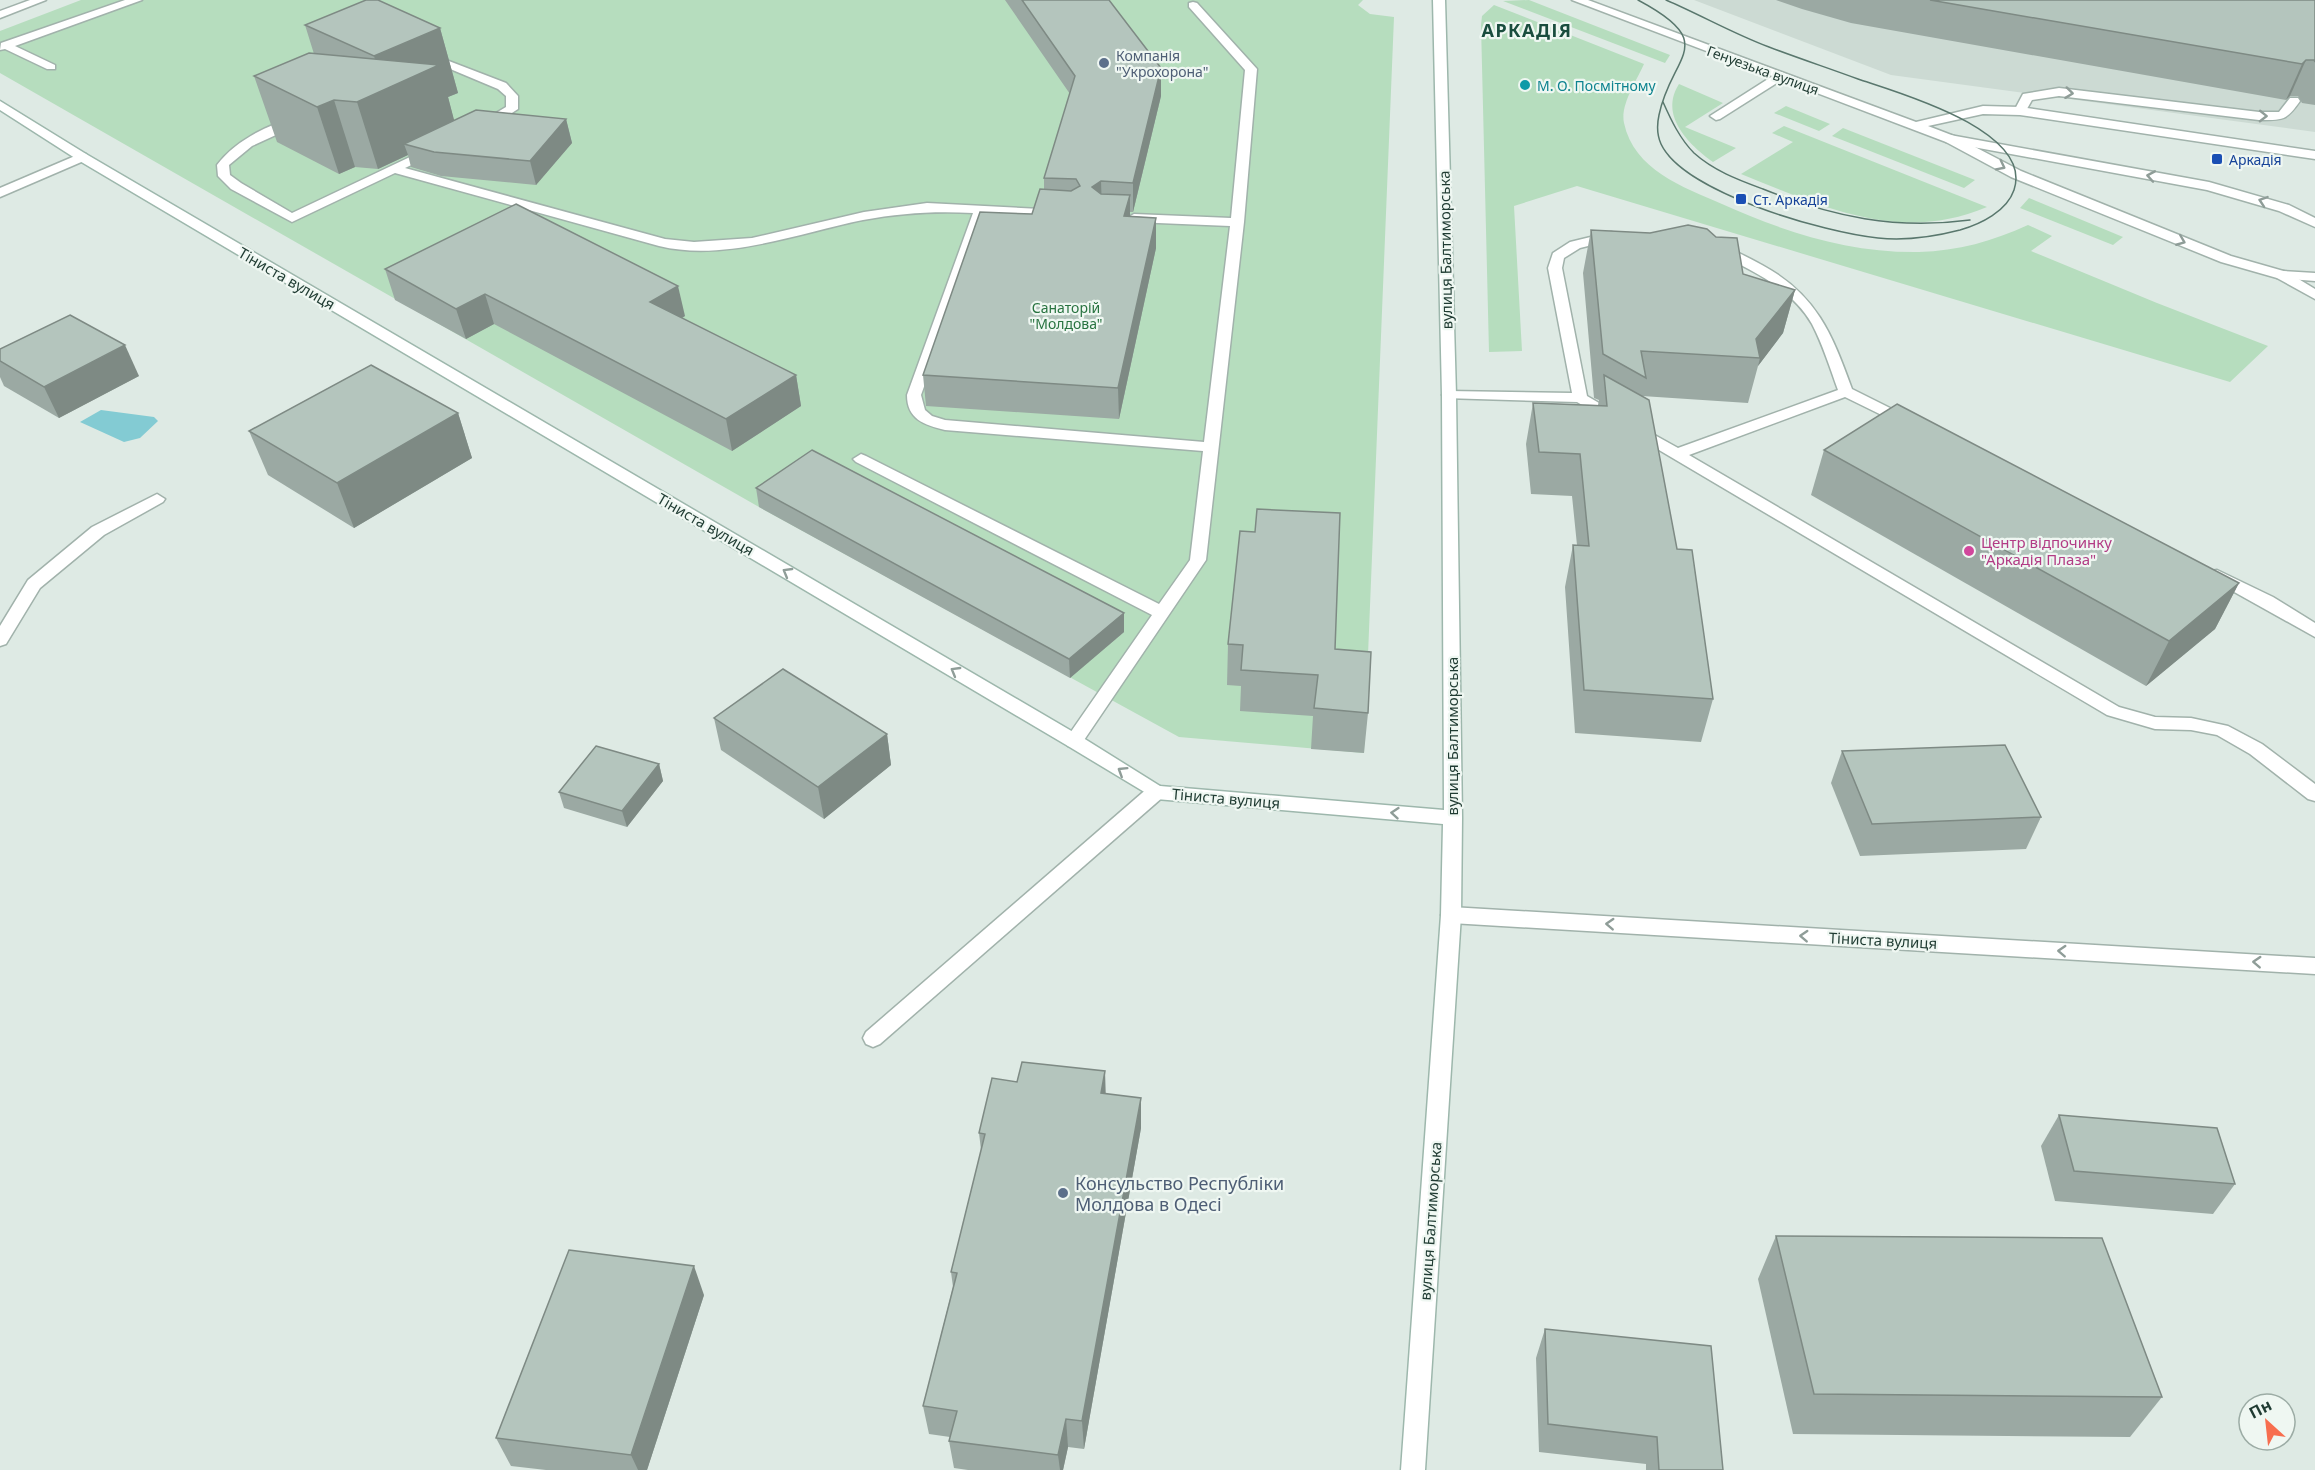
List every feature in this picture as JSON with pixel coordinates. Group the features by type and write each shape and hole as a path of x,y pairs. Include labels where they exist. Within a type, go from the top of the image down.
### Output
{"street":[{"path":"0,15 40,0"},
{"path":"2,46 136,0"},
{"name":"вулиця Балтиморська","path":"1413,1470 1451,915 1453,818 1449,394 1439,0"},
{"name":"Генуезька вулиця","path":"1578,0 1950,139 2016,174 2226,260 2282,275"},
{"path":"1074,741 1198,560 1237,222 1251,69 1194,5"},
{"path":"2,46 51,67"},
{"path":"412,49 502,86 511,93 515,101 512,109 472,131"},
{"path":"1716,116 1779,76"},
{"path":"2020,111 2027,97 2059,92 2259,116 2282,116 2294,101"},
{"name":"Тіниста вулиця","path":"0,105 82,157 1074,741 1156,792 1453,818"},
{"path":"1914,126 1975,111 2020,111 2315,155"},
{"path":"303,118 245,142 223,165 224,176 236,186 292,218 442,145"},
{"name":"Генуезька вулиця","path":"1950,139 2209,186 2262,200 2315,223"},
{"path":"0,193 82,157"},
{"path":"393,169 664,243 694,246 752,242 895,210 927,207 1072,214"},
{"path":"981,209 914,395 914,405 922,417 945,425 1211,447"},
{"path":"1124,218 1237,222"},
{"path":"1580,398 1555,268 1558,256 1575,245 1603,237 1625,235"},
{"path":"1704,243 1737,257 1790,291 1819,323 1846,392 1919,427"},
{"path":"2282,275 2315,277"},
{"path":"2282,275 2315,295"},
{"path":"1677,454 1846,392"},
{"path":"1449,394 1580,398 2113,711 2155,723 2191,724 2222,730 2256,749 2315,794"},
{"path":"861,459 1162,613"},
{"path":"0,640 34,584 98,531 157,499"},
{"path":"2206,570 2267,601 2315,631"},
{"path":"873,1038 1156,792"},
{"name":"Тіниста вулиця","path":"1451,915 2315,966"}],"shaded area":[{"path":"1694,0 2297,0 2315,9 2315,132 1891,75"}],"green space":[{"name":"Санаторій \"Молдова\"","path":"81,0 1363,0 1358,5 1370,14 1394,17 1364,753 1179,737 759,507 0,73 0,31"},
{"path":"1529,0 1670,55 1665,63 1503,1"},
{"path":"1494,5 1644,64 1624,108 1624,123 1629,139 1649,165 1662,175 1707,198 1793,232 1867,249 1919,252 1961,247 2002,236 2028,225 2052,236 2031,251 2268,346 2230,382 1577,186 1514,206 1522,351 1489,352 1481,25 1482,16"},
{"path":"1679,84 1723,103 1685,127 1736,148 1713,162 1694,147 1674,118 1672,107"},
{"path":"1786,106 1830,124 1819,131 1774,113"},
{"path":"1784,126 1987,207 1955,218 1923,222 1893,222 1832,209 1741,174 1793,142 1772,133"},
{"path":"1843,128 1975,180 1964,188 1832,136"},
{"path":"2029,198 2123,237 2113,245 2020,208"}],"water":[{"path":"101,410 154,417 158,421 140,438 124,442 80,422"}],"building":[{"path":"366,0 378,0 440,28 374,56 305,25"},
{"path":"1022,0 1109,0 1161,68 1133,183 1101,181 1092,187 1101,194 1130,195 1124,216 1156,218 1118,388 923,375 980,212 1032,214 1040,189 1071,191 1080,186 1076,179 1044,178 1075,76"},
{"path":"1930,0 2315,0 2315,62 2306,60 2302,64"},
{"path":"309,53 439,65 357,102 334,100 317,107 254,76"},
{"path":"476,110 566,119 530,161 434,152 404,144"},
{"path":"516,204 678,286 650,302 796,375 726,419 485,294 456,309 385,269"},
{"path":"1688,225 1707,229 1716,237 1737,238 1743,274 1795,290 1756,339 1760,358 1641,351 1646,378 1603,354 1591,230 1650,233"},
{"path":"70,315 125,345 44,387 0,361 0,349"},
{"path":"371,365 458,413 337,483 249,431"},
{"path":"1604,375 1649,400 1677,549 1692,550 1713,699 1584,690 1573,545 1589,546 1580,454 1539,452 1533,403 1607,406"},
{"path":"1897,404 2239,583 2169,641 1824,450"},
{"path":"812,450 1124,613 1069,659 756,488"},
{"path":"1257,509 1340,513 1335,649 1371,652 1368,713 1314,708 1318,675 1241,670 1243,645 1228,644 1240,531 1255,532"},
{"path":"783,669 887,734 818,787 714,718"},
{"path":"2005,745 2041,817 1872,824 1842,751"},
{"path":"596,746 659,764 622,811 559,792"},
{"path":"1022,1062 1105,1071 1101,1093 1141,1098 1082,1421 1066,1419 1058,1455 949,1441 957,1411 923,1406 957,1273 951,1272 985,1134 979,1133 992,1078 1017,1082"},
{"path":"2059,1115 2217,1128 2235,1184 2074,1171"},
{"path":"1776,1236 2102,1238 2162,1397 1814,1394"},
{"path":"569,1250 694,1266 631,1455 496,1438"},
{"path":"1545,1329 1711,1346 1723,1470 1659,1470 1657,1437 1548,1424"}],"tram line":[{"path":"1638,0 1663,15 1678,28 1684,40 1684,52 1665,95 1659,115 1658,130 1661,144 1675,162 1697,179 1759,208 1825,228 1878,238 1909,239 1968,227 1992,216 2011,198 2014,190 2015,169 2003,149 1983,132 1958,117 1901,93 1756,42 1666,0"},
{"path":"1663,102 1680,135 1694,153 1718,170 1754,186 1814,207 1865,219 1916,223 1970,220"}],"place":[{"name":"Компанія \"Укрохорона\"","path":"1104,63"},
{"name":"М. О. Посмітному","path":"1525,85"},
{"name":"Аркадія","path":"2217,159"},
{"name":"Ст. Аркадія","path":"1741,199"},
{"name":"Центр відпочинку \"Аркадія Плаза\"","path":"1969,551"},
{"name":"Консульство Республіки Молдова в Одесі","path":"1063,1193"}],"district":[{"name":"АРКАДІЯ","path":"1527,30"}]}
